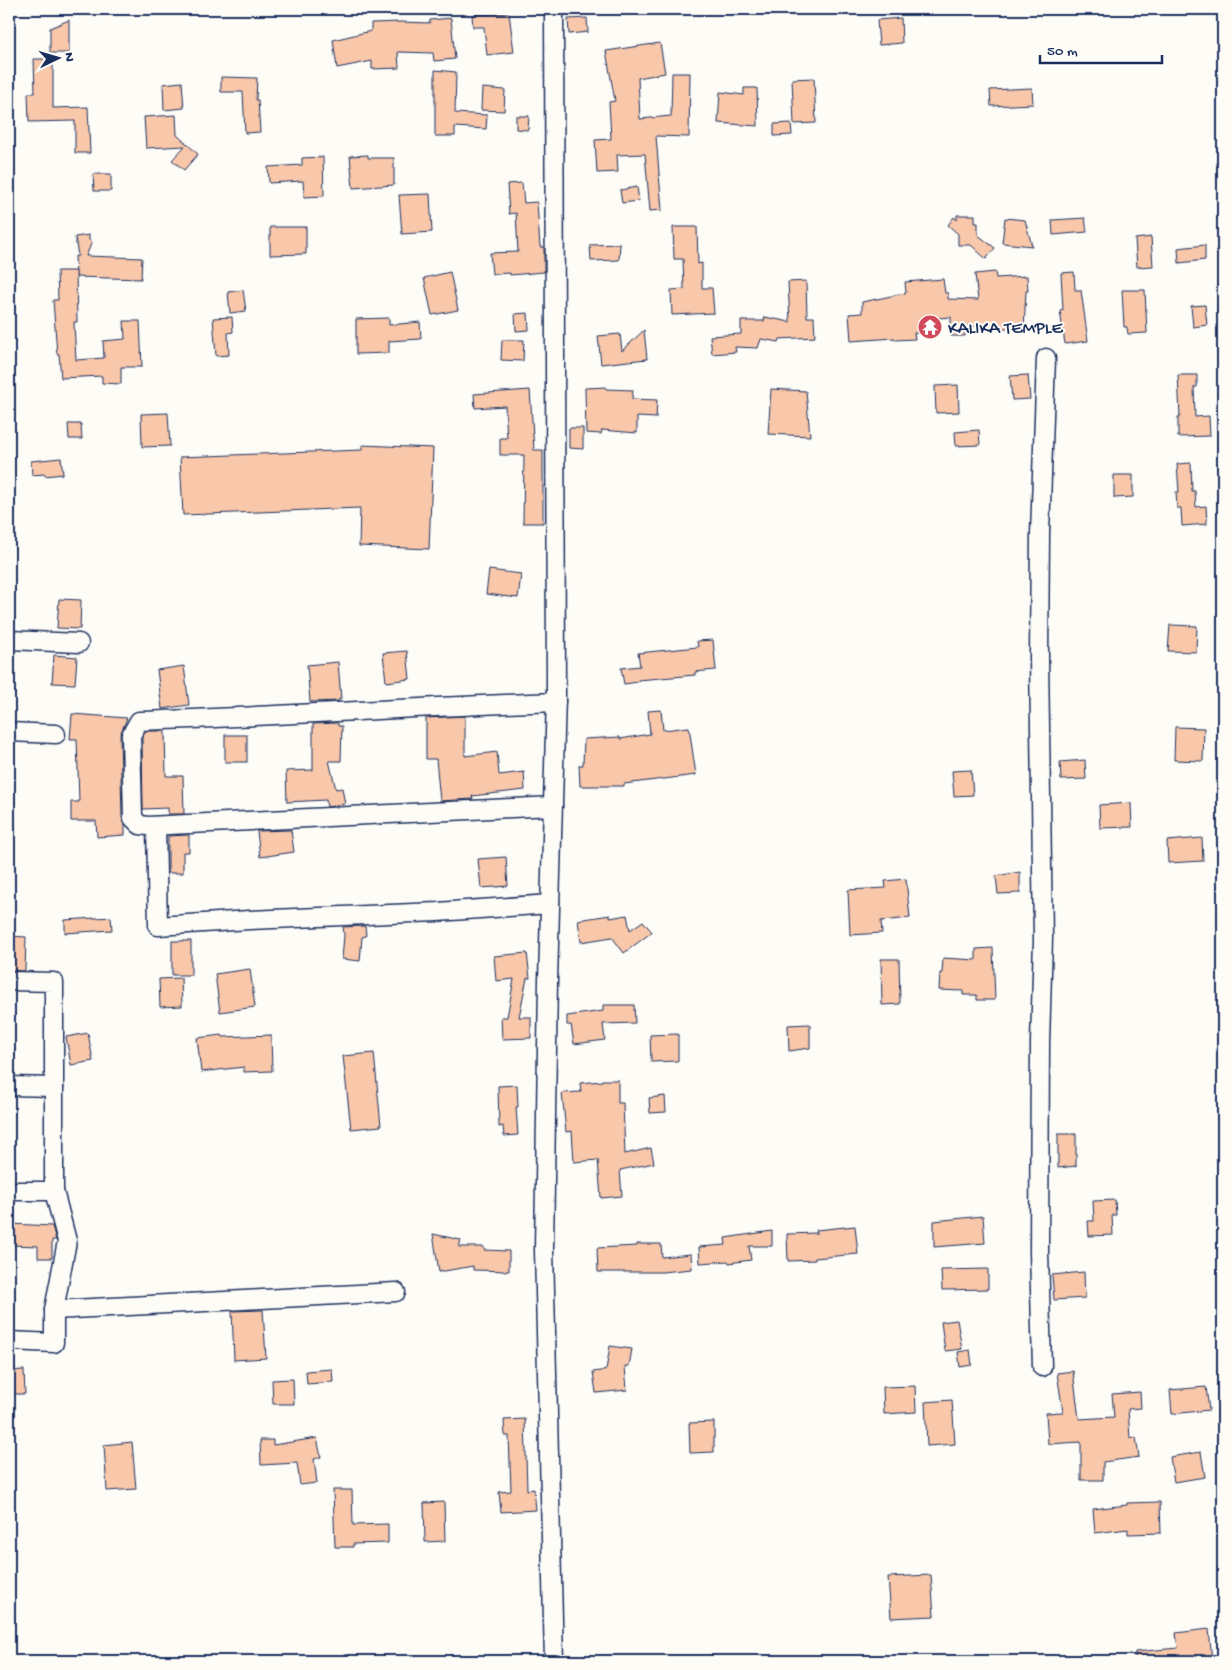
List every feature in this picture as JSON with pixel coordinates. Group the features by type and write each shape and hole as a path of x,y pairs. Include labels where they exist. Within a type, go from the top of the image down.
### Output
{"street":[{"path":"554,9 556,702 550,904 544,1250 554,1661"},
{"path":"1042,1367 1039,1251 1040,1043 1043,938 1039,681 1040,534 1046,358"},
{"path":"9,640 78,643"},
{"path":"553,806 156,826 140,825 133,818 131,735 138,721 270,717 436,706 556,702"},
{"path":"9,732 56,734"},
{"path":"156,826 158,926 438,912 550,904"},
{"path":"9,981 54,982 54,1191 66,1241 54,1310 54,1343 9,1340"},
{"path":"9,1086 54,1087"},
{"path":"9,1191 54,1191"},
{"path":"54,1310 396,1292"}],"building":[{"path":"509,13 514,52 487,55 484,27 473,27 472,15"},
{"path":"451,18 455,59 434,61 433,53 398,52 399,68 372,69 372,61 337,68 333,40 371,31 371,23 430,23 430,20"},
{"path":"587,18 588,32 569,34 568,19"},
{"path":"901,18 902,43 879,45 877,20"},
{"path":"69,20 69,53 50,53 50,28"},
{"path":"660,43 665,73 638,78 640,119 671,116 672,73 690,73 689,137 656,136 662,210 650,211 645,154 617,155 618,172 597,173 595,140 611,139 609,102 615,101 606,51"},
{"path":"34,59 53,59 53,108 88,107 90,153 75,153 75,121 29,122 28,93 35,93"},
{"path":"435,70 456,72 455,113 487,115 486,129 455,127 455,136 435,136"},
{"path":"221,77 257,78 256,100 258,100 260,132 245,133 243,92 221,92"},
{"path":"814,78 816,123 794,124 792,79"},
{"path":"182,82 184,108 164,110 163,84"},
{"path":"482,88 505,90 504,111 481,110"},
{"path":"744,88 757,88 758,126 718,123 720,92 744,95"},
{"path":"1032,88 1033,104 991,106 990,90"},
{"path":"176,115 177,135 198,154 184,170 172,160 185,146 146,148 144,117"},
{"path":"516,116 529,116 528,130 516,129"},
{"path":"791,123 792,135 774,136 774,124"},
{"path":"368,155 368,158 394,158 394,185 353,188 350,156"},
{"path":"323,157 324,196 304,197 303,181 269,183 268,167 302,165 302,158"},
{"path":"93,174 111,174 111,191 94,191"},
{"path":"522,183 524,203 537,202 540,247 544,247 544,272 510,275 510,273 492,274 490,253 518,252 516,213 509,214 507,184"},
{"path":"637,187 639,201 622,203 620,190"},
{"path":"430,194 432,232 402,234 399,195"},
{"path":"957,215 975,215 975,223 978,223 978,235 995,248 986,259 971,245 958,245 958,234 948,225 954,217 957,220"},
{"path":"1005,218 1025,220 1032,246 1002,243"},
{"path":"1085,218 1087,232 1053,235 1052,220"},
{"path":"270,227 306,227 306,254 270,255"},
{"path":"673,227 697,227 698,264 702,263 702,288 712,288 714,313 672,315 671,290 684,289 683,259 674,259"},
{"path":"89,235 89,240 92,242 86,256 142,258 141,279 76,277 75,256 78,256 75,237"},
{"path":"1151,237 1153,266 1137,267 1135,239"},
{"path":"620,244 619,260 591,261 590,245"},
{"path":"1205,245 1205,260 1179,263 1178,248"},
{"path":"57,271 76,271 77,322 74,322 76,360 104,358 103,341 125,339 124,321 140,321 142,367 121,367 121,384 102,383 102,376 61,378 59,354 57,354 53,300 58,300"},
{"path":"450,272 458,310 432,315 424,278"},
{"path":"995,272 996,278 1027,276 1028,291 1026,291 1024,329 965,326 965,336 951,336 951,317 925,319 926,333 914,333 915,339 895,340 895,338 851,341 849,314 862,313 862,302 906,293 905,282 943,279 948,299 978,300 975,274"},
{"path":"1074,272 1075,290 1081,290 1088,341 1065,344 1060,311 1063,310 1061,273"},
{"path":"806,281 807,317 814,317 815,337 780,339 779,342 761,339 758,348 735,347 736,352 712,354 710,336 741,334 741,321 764,321 765,317 790,322 788,282"},
{"path":"243,290 246,311 230,313 228,292"},
{"path":"1122,290 1145,290 1147,333 1128,334 1127,327 1124,327"},
{"path":"1205,305 1207,325 1193,327 1191,306"},
{"path":"528,313 529,330 516,331 515,314"},
{"path":"232,317 233,332 228,333 229,355 216,356 213,318"},
{"path":"389,318 389,325 420,322 421,339 389,341 389,353 356,354 356,319"},
{"path":"644,330 647,359 601,364 598,336 620,334 622,351"},
{"path":"502,340 524,340 523,361 501,360"},
{"path":"1028,375 1030,399 1012,400 1010,376"},
{"path":"1178,375 1197,375 1197,387 1194,387 1195,417 1209,416 1210,436 1178,437 1178,417 1180,417"},
{"path":"958,385 959,412 936,413 935,386"},
{"path":"606,387 606,389 633,390 632,399 657,400 656,418 637,417 637,433 602,430 601,434 586,433 585,388"},
{"path":"771,389 806,391 810,436 768,434"},
{"path":"530,390 534,450 543,450 543,523 523,523 524,455 500,455 500,438 507,438 505,406 475,408 474,394"},
{"path":"168,413 170,446 142,447 141,414"},
{"path":"68,424 81,424 82,439 69,439"},
{"path":"569,428 583,428 583,449 569,448"},
{"path":"979,430 980,445 956,446 955,432"},
{"path":"362,445 433,448 429,549 359,546 360,508 183,515 180,457 362,450"},
{"path":"61,458 63,474 32,475 31,461"},
{"path":"1191,463 1192,491 1195,491 1196,507 1206,506 1207,524 1182,526 1181,508 1177,508 1176,492 1179,492 1177,464"},
{"path":"1114,475 1133,475 1133,497 1114,498"},
{"path":"489,570 521,574 518,598 486,594"},
{"path":"59,599 81,600 80,629 57,628"},
{"path":"1170,625 1197,626 1196,652 1168,651"},
{"path":"713,640 716,670 695,672 695,675 638,680 638,682 624,684 621,668 640,666 638,653 698,647 697,641"},
{"path":"407,651 410,679 386,682 383,653"},
{"path":"54,655 77,657 75,684 52,683"},
{"path":"338,662 341,699 339,701 310,702 307,665"},
{"path":"184,666 189,705 162,709 157,670"},
{"path":"661,710 663,730 689,727 696,775 624,784 624,786 580,786 579,765 583,765 584,739 620,737 620,739 650,734 648,711"},
{"path":"72,714 127,718 120,735 122,818 125,824 125,835 97,837 96,821 71,821 71,802 79,802 77,739 70,739"},
{"path":"465,716 465,756 497,752 499,775 524,772 525,790 472,796 473,799 440,801 436,759 426,759 426,718"},
{"path":"338,723 338,726 342,726 341,761 329,761 336,789 342,788 345,804 327,807 326,800 287,802 286,771 313,770 313,724"},
{"path":"1175,727 1204,728 1203,761 1174,760"},
{"path":"145,731 165,731 166,776 183,776 184,814 168,814 168,808 143,809 142,738"},
{"path":"225,735 247,735 247,762 225,762"},
{"path":"1085,760 1086,779 1061,780 1060,762"},
{"path":"971,770 973,795 954,796 952,771"},
{"path":"1131,803 1132,827 1100,828 1099,805"},
{"path":"291,830 294,852 260,857 257,831"},
{"path":"189,835 189,852 183,852 183,873 168,873 168,836"},
{"path":"1202,838 1203,861 1168,863 1167,841"},
{"path":"506,857 508,886 481,888 478,859"},
{"path":"1020,872 1020,893 998,894 996,876"},
{"path":"906,879 910,918 881,921 882,933 850,935 848,890 886,888 885,881"},
{"path":"610,915 610,918 627,915 630,930 643,921 652,932 624,953 612,937 581,942 578,920"},
{"path":"111,917 112,930 65,933 65,920"},
{"path":"365,926 366,936 362,937 360,961 342,959 343,927"},
{"path":"9,936 26,937 25,971 9,970"},
{"path":"172,941 191,941 191,975 172,975"},
{"path":"993,948 995,1000 977,1000 977,995 963,995 963,991 939,990 943,958 976,960 976,949"},
{"path":"527,953 530,978 527,978 519,1017 531,1017 531,1038 502,1039 501,1017 507,1017 514,979 496,981 494,956"},
{"path":"881,959 899,959 900,1004 882,1005"},
{"path":"250,969 255,1007 220,1012 215,974"},
{"path":"181,978 182,1006 160,1007 159,979"},
{"path":"603,1005 634,1005 635,1023 603,1024 605,1040 574,1044 571,1025 567,1025 567,1016 603,1011"},
{"path":"810,1024 810,1048 789,1051 788,1025"},
{"path":"88,1033 93,1061 71,1065 66,1037"},
{"path":"678,1034 678,1061 651,1062 650,1035"},
{"path":"222,1035 223,1037 271,1035 272,1071 244,1072 244,1067 201,1072 197,1038"},
{"path":"374,1053 381,1126 351,1129 343,1056"},
{"path":"618,1080 618,1103 623,1103 625,1154 651,1148 654,1163 620,1170 622,1196 601,1198 598,1160 574,1162 572,1131 566,1132 562,1093 581,1092 580,1083"},
{"path":"517,1085 518,1135 504,1136 503,1126 499,1127 498,1086"},
{"path":"665,1096 666,1112 650,1113 649,1098"},
{"path":"1058,1134 1076,1134 1076,1166 1058,1168"},
{"path":"1115,1200 1116,1215 1112,1215 1113,1235 1089,1236 1088,1221 1094,1221 1093,1201"},
{"path":"983,1216 985,1243 934,1247 934,1221"},
{"path":"11,1224 52,1226 56,1240 52,1240 52,1258 38,1258 38,1246 11,1245"},
{"path":"855,1226 858,1254 815,1258 815,1260 788,1261 787,1234 817,1233 816,1230"},
{"path":"772,1231 772,1246 749,1246 751,1260 729,1263 728,1261 700,1263 699,1247 726,1245 725,1238"},
{"path":"433,1234 461,1240 459,1247 484,1247 484,1250 509,1251 509,1271 473,1270 473,1266 439,1272"},
{"path":"637,1244 661,1244 662,1257 691,1254 692,1269 662,1272 598,1272 597,1248 637,1246"},
{"path":"988,1269 988,1289 942,1290 941,1270"},
{"path":"1084,1272 1085,1298 1054,1300 1052,1275"},
{"path":"263,1310 266,1358 234,1360 232,1311"},
{"path":"957,1320 962,1349 945,1351 941,1322"},
{"path":"610,1346 632,1349 629,1366 625,1366 627,1390 596,1393 593,1372 606,1370"},
{"path":"970,1350 972,1365 960,1367 958,1352"},
{"path":"332,1369 333,1382 307,1384 306,1371"},
{"path":"24,1370 25,1394 9,1394 9,1371"},
{"path":"1073,1371 1079,1419 1114,1417 1112,1394 1140,1392 1141,1408 1128,1409 1130,1438 1136,1437 1139,1457 1103,1462 1103,1480 1081,1480 1081,1442 1048,1444 1046,1413 1063,1412 1057,1373"},
{"path":"293,1379 294,1404 273,1404 272,1380"},
{"path":"915,1386 916,1412 884,1414 883,1387"},
{"path":"1206,1387 1209,1410 1172,1414 1170,1390"},
{"path":"952,1400 955,1444 927,1446 925,1402"},
{"path":"525,1419 527,1490 534,1489 536,1510 501,1512 499,1492 511,1491 509,1436 505,1436 504,1420"},
{"path":"714,1422 714,1452 690,1453 689,1423"},
{"path":"317,1438 321,1457 314,1459 317,1483 300,1485 297,1463 261,1465 260,1440 273,1440 273,1445"},
{"path":"132,1442 136,1489 107,1491 104,1445"},
{"path":"1201,1452 1205,1477 1174,1482 1170,1457"},
{"path":"333,1490 352,1490 353,1525 388,1524 388,1543 353,1544 353,1547 335,1547"},
{"path":"444,1502 445,1541 425,1542 424,1503"},
{"path":"1160,1502 1161,1533 1128,1534 1128,1529 1095,1533 1093,1509 1127,1505 1127,1503"},
{"path":"931,1575 934,1616 891,1618 888,1577"},
{"path":"1209,1629 1212,1661 1135,1661 1135,1652 1178,1648 1176,1633"}],"place":[{"name":"KALIKA TEMPLE","path":"930,327"}]}
